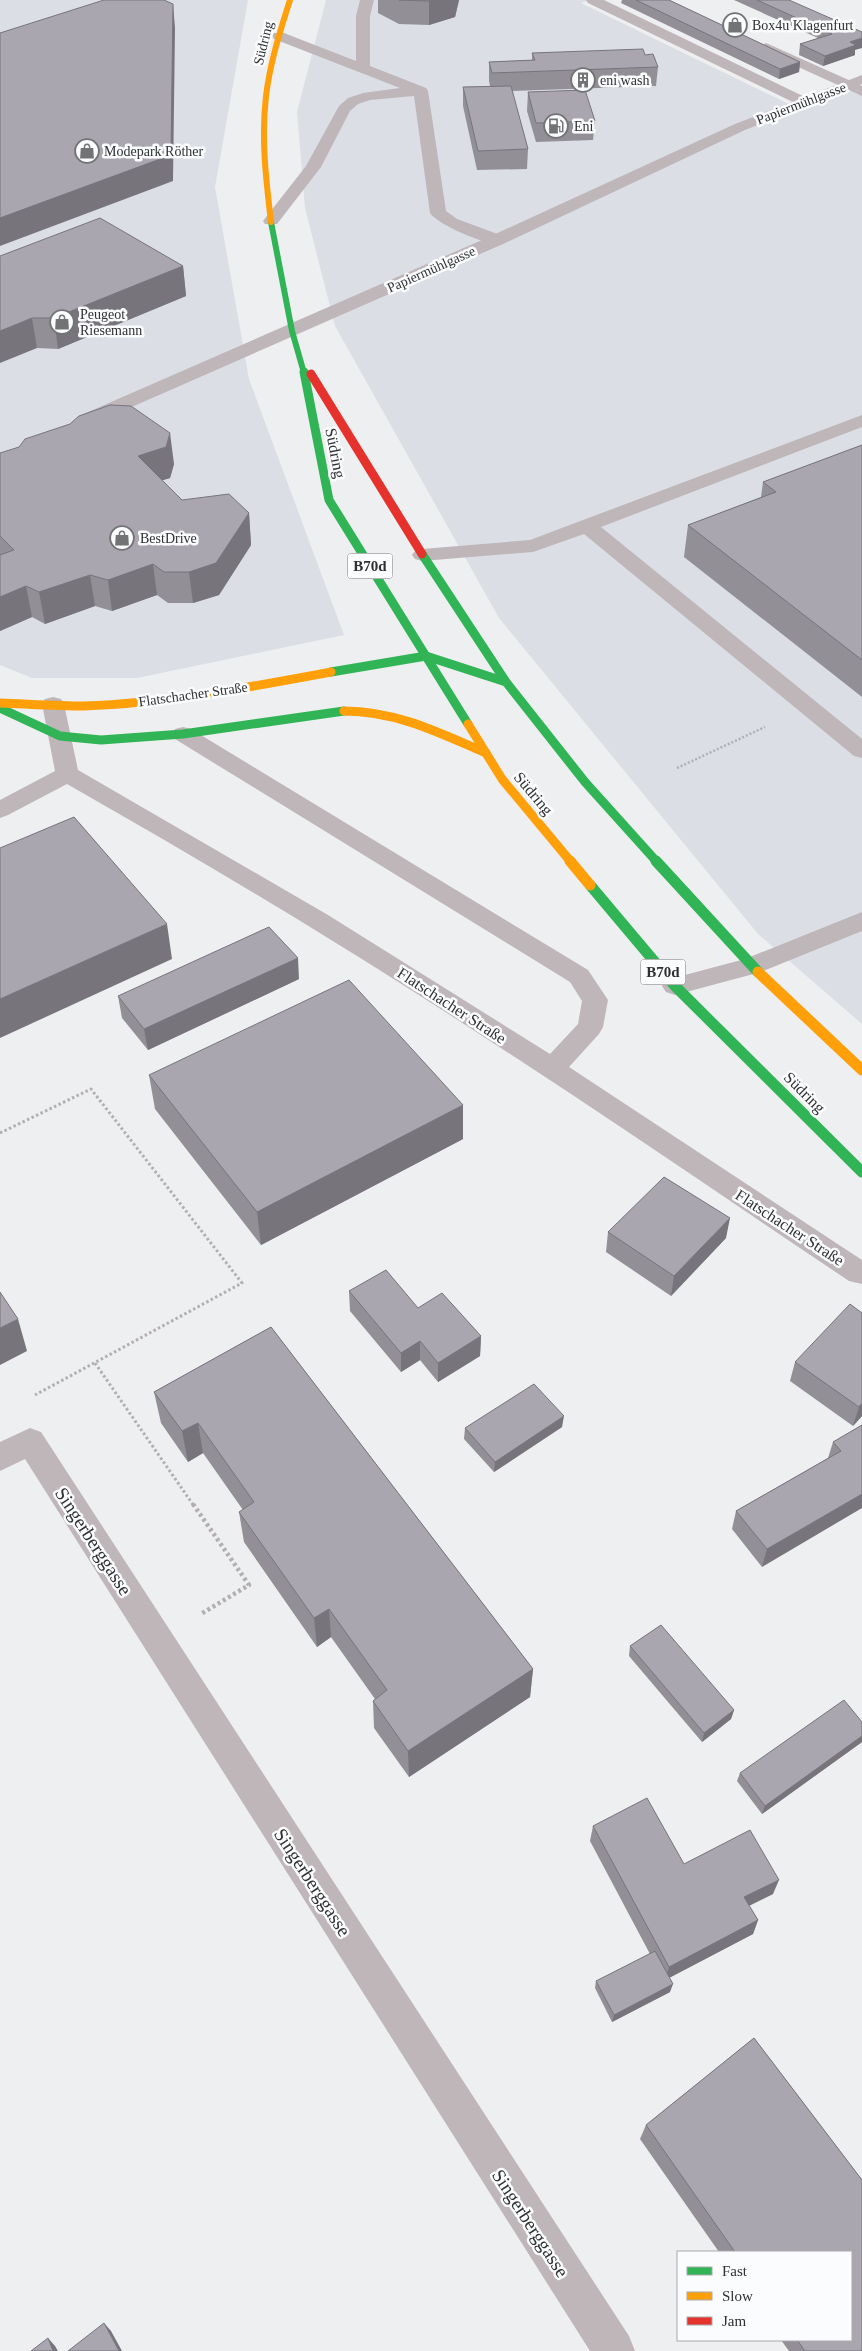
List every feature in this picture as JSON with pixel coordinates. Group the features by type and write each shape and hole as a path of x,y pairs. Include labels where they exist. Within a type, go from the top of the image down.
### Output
{"main road":[{"name":"Südring","path":"290,0 279,36 266,96 264,156 270,221 292,331 302,360 329,500 502,779 675,986 862,1172"},
{"name":"Südring","path":"302,360 422,555 506,682 585,782 711,923 752,966 862,1070"},
{"name":"Flatschacher Straße","path":"0,703 94,705 156,700 211,693 426,656 506,682"},
{"path":"0,708 60,736 101,740 183,734 347,710 382,714 412,723 486,753"}],"street":[{"path":"363,69 362,16 367,0"},
{"path":"594,0 804,102"},
{"path":"279,36 421,92"},
{"path":"752,40 862,92"},
{"name":"Papiermühlgasse","path":"73,426 497,240 740,127 862,79"},
{"path":"270,221 313,167 344,109 353,101 368,96 421,92"},
{"path":"421,92 438,213 451,222 497,240"},
{"path":"422,555 533,546 862,421"},
{"path":"587,526 862,751"},
{"path":"0,810 67,774 53,704"},
{"path":"183,734 579,976 595,1000 590,1027 552,1069"},
{"name":"Flatschacher Straße","path":"67,774 217,859 332,929 552,1069 859,1272"},
{"path":"675,986 752,966 862,922"},
{"name":"Singerberggasse","path":"0,1458 30,1441 614,2351"}],"path":[{"path":"677,768 809,707"},
{"path":"0,1133 91,1090 242,1283 34,1395"},
{"path":"95,1363 249,1584 157,1640"}],"shaded area":[{"path":"0,0 248,0 215,187 249,379 344,635 137,678 32,678 0,665"},
{"path":"326,0 590,0 581,3 801,110 862,87 862,1024 758,934 499,618 335,326 305,208 297,112"}],"building":[{"name":"Modepark Röther","path":"104,0 164,0 173,4 171,155 0,218 0,33"},
{"path":"399,0 433,0 429,1"},
{"path":"636,0 669,0 800,62 780,69"},
{"path":"757,0 789,0 862,32 862,38 850,42 856,45 825,56 800,44 832,34"},
{"path":"643,49 645,55 653,54 658,67 492,73 489,62 535,60 532,53"},
{"path":"511,86 528,149 478,151 463,87"},
{"path":"585,90 595,121 536,123 528,92"},
{"path":"100,218 183,266 54,318 32,318 0,331 0,256"},
{"name":"BestDrive","path":"110,405 131,406 170,433 166,447 138,456 182,500 229,494 249,513 216,563 189,572 164,572 153,564 108,580 90,575 39,592 26,586 0,597 0,555 14,550 0,536 0,453 19,447 25,439 70,424 79,416"},
{"path":"862,445 862,660 688,525 776,492 763,482"},
{"path":"74,817 167,924 0,999 0,848"},
{"path":"269,927 298,958 144,1029 118,996"},
{"path":"349,980 463,1105 257,1212 149,1075"},
{"path":"664,1177 730,1218 674,1276 608,1232"},
{"path":"386,1270 418,1308 442,1293 481,1336 438,1363 420,1341 401,1353 349,1291"},
{"path":"0,1292 18,1319 0,1328"},
{"path":"850,1304 862,1313 862,1403 859,1407 795,1362"},
{"path":"271,1327 533,1669 408,1751 373,1701 387,1690 329,1609 314,1618 239,1512 254,1502 198,1423 182,1431 154,1392"},
{"path":"534,1384 564,1416 495,1462 465,1428"},
{"path":"862,1425 862,1494 767,1549 736,1511 841,1451 833,1442"},
{"path":"661,1625 734,1710 704,1733 630,1646"},
{"path":"844,1700 862,1722 862,1736 765,1806 740,1773"},
{"path":"647,1798 684,1864 750,1830 779,1880 744,1897 758,1920 669,1967 593,1826"},
{"path":"655,1951 673,1984 614,2015 596,1981"},
{"path":"754,2038 862,2180 862,2351 805,2351 798,2341 852,2341 852,2251 734,2251 646,2125"},
{"path":"104,2323 119,2351 68,2351"},
{"path":"48,2338 53,2351 31,2351"}],"traffic: fast":[{"path":"271,222 292,331 302,360 329,500 468,724"},
{"path":"422,554 506,682 585,782 711,923 758,972"},
{"path":"331,672 426,656 506,682"},
{"path":"0,708 60,736 101,740 183,734 344,711"},
{"path":"590,885 675,986 862,1172"}],"traffic: slow":[{"path":"271,222 265,159 266,96 273,60 290,0"},
{"path":"0,703 72,706 126,703 214,692 331,672"},
{"path":"344,711 381,713 399,718 486,753"},
{"path":"468,724 502,779 590,885"},
{"path":"758,972 862,1070"}],"traffic: jam":[{"path":"311,374 422,554"}],"place":[{"name":"Box4u Klagenfurt","path":"735,25"},
{"name":"eni wash","path":"583,80"},
{"name":"Eni","path":"556,126"},
{"name":"Modepark Röther","path":"87,151"},
{"name":"Peugeot Riesemann","path":"62,322"},
{"name":"BestDrive","path":"122,538"}]}
